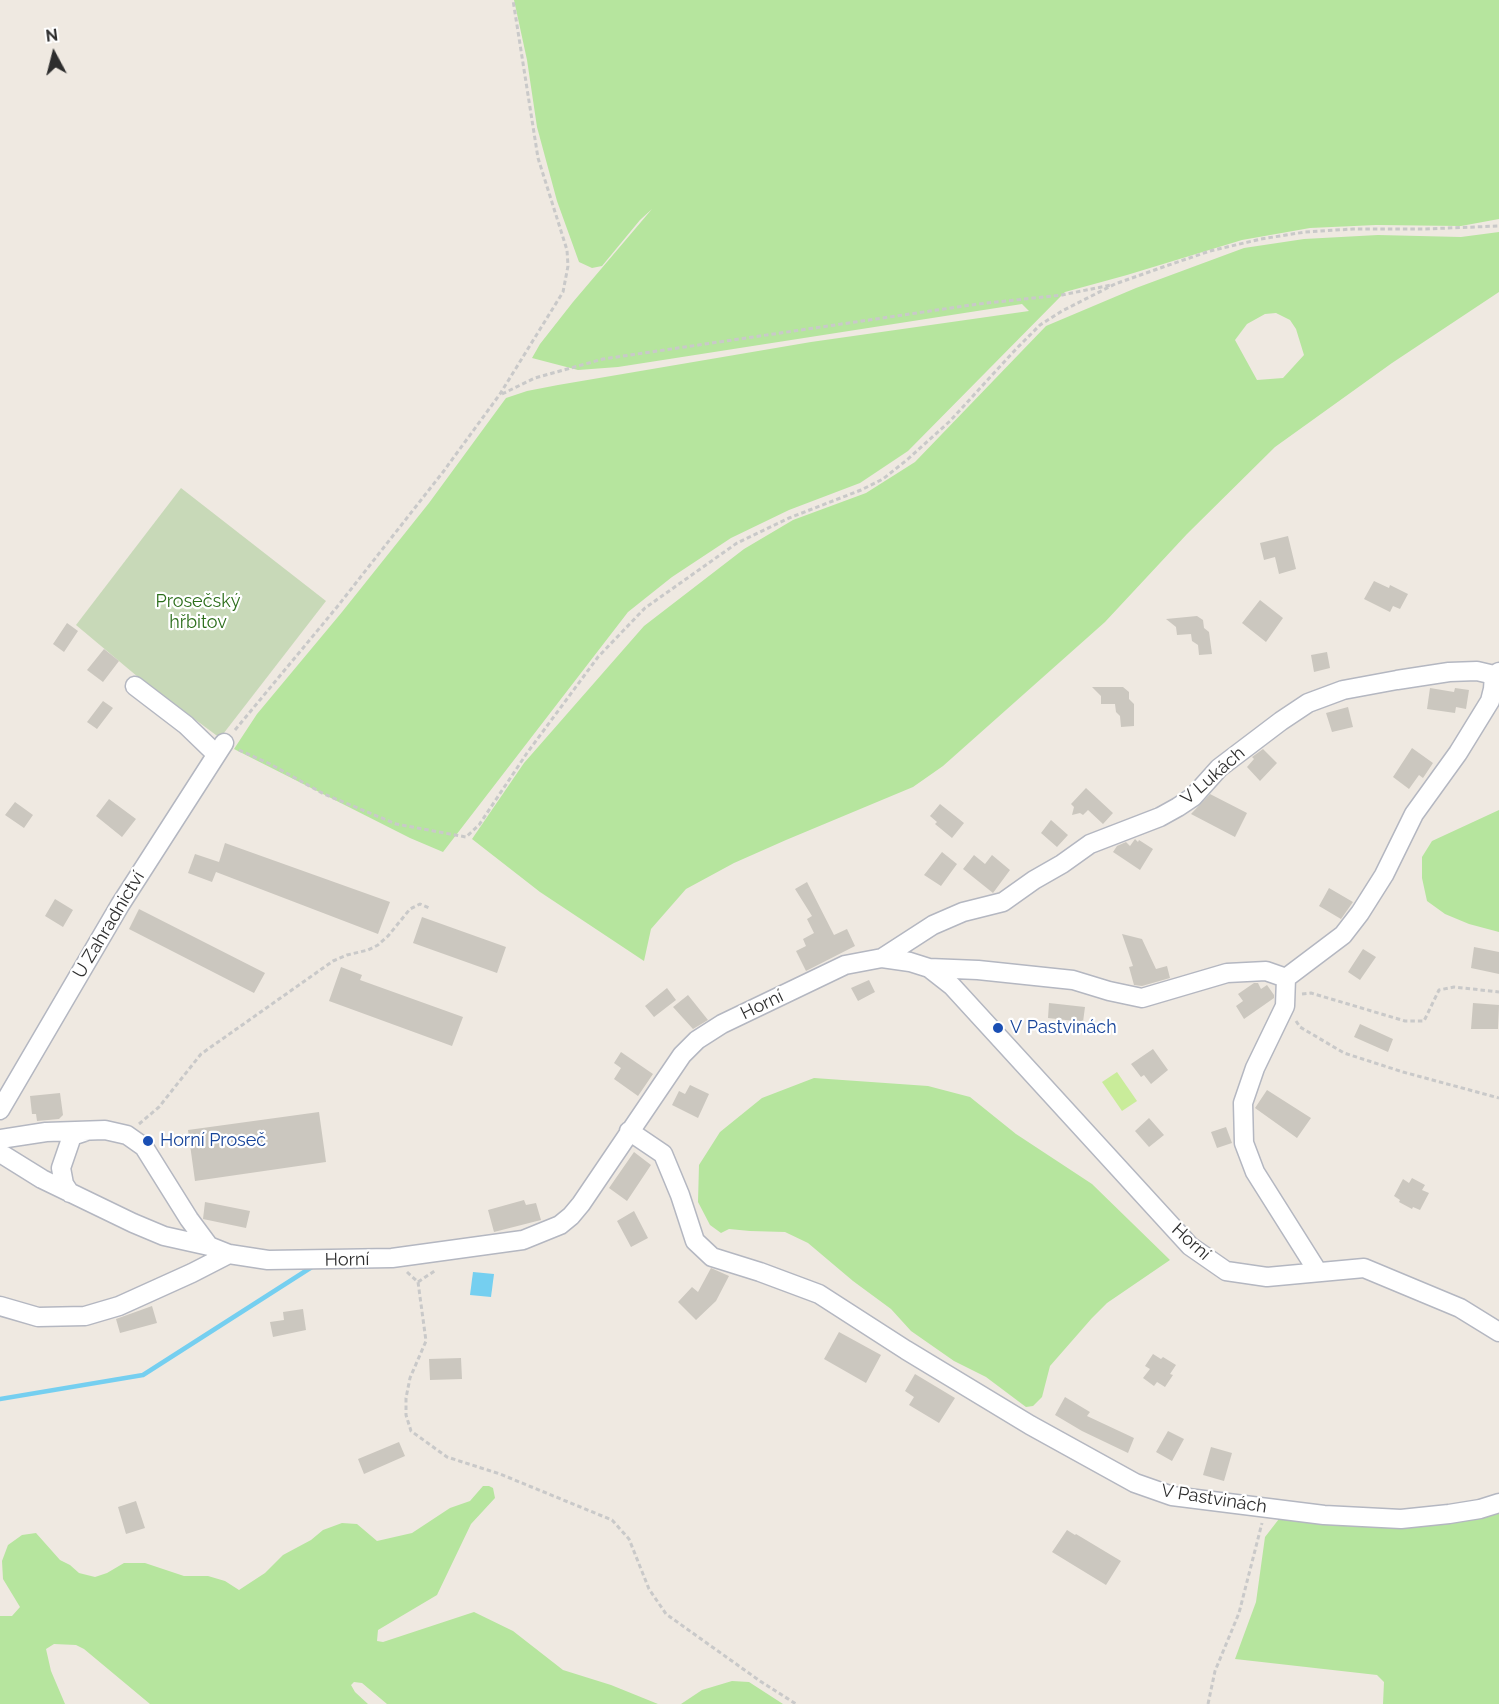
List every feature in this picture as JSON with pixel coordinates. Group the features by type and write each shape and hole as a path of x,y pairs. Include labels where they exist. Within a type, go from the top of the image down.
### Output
{"street":[{"name":"V Lukách","path":"882,958 933,925 963,912 1004,902 1089,844 1160,817 1178,807 1193,797 1219,768 1308,703 1343,690 1397,680 1449,672 1496,673 1490,701 1458,753 1414,814 1384,875 1360,913 1343,935 1286,993 1243,1103 1244,1143 1255,1172 1318,1272"},
{"path":"135,686 220,749"},
{"name":"U Zahradnictví","path":"0,1110 120,905 220,749"},
{"name":"Horní","path":"0,1153 42,1179 164,1236 209,1246 229,1254 268,1260 392,1258 523,1240 560,1225 571,1216 682,1056 697,1040 722,1024 845,965 882,958 910,962 929,968 952,986 1190,1246 1226,1271 1267,1277 1364,1268 1460,1308 1499,1332"},
{"path":"929,968 978,970 1073,980 1142,998 1227,973 1266,971 1286,993"},
{"path":"70,1193 64,1184 61,1168 72,1136 88,1130"},
{"path":"0,1139 46,1132 88,1130 105,1130 127,1135 144,1147 189,1219 209,1246"},
{"name":"V Pastvinách","path":"629,1131 663,1154 695,1241 712,1257 819,1294 1020,1419 1134,1483 1172,1496 1324,1515 1401,1519 1480,1509 1499,1503"},
{"path":"0,1306 38,1317 85,1316 119,1306 229,1254"}],"path":[{"path":"513,0 538,158 562,231 568,266 562,292 500,394 443,472 337,607 220,749 270,764 324,794 396,824 466,837 479,825 526,753 598,657 645,608 737,543 789,518 861,490 883,478 950,421 1040,325 1115,284"},
{"path":"500,394 535,378 603,359 967,305 1062,296 1115,284 1210,251 1305,232 1499,226"},
{"path":"127,1135 159,1107 201,1054 333,961 378,945 410,909 420,904 429,908"},
{"path":"1499,992 1454,987 1439,990 1424,1021 1405,1021 1311,993 1286,993 1300,1027 1344,1053 1402,1072 1499,1098"},
{"path":"418,1282 426,1341 410,1378 406,1398 406,1415 411,1431 447,1458 500,1474 612,1520 629,1539 650,1589 666,1614 760,1682 796,1704"},
{"path":"1208,1704 1215,1671 1239,1613 1266,1507"}],"green space":[{"path":"514,0 1499,0 1499,219 1461,226 1376,225 1310,228 1242,240 1065,292 908,451 860,483 789,510 731,538 672,577 628,612 443,852 410,838 234,749 257,714 429,503 506,398 558,385 811,342 1029,311 1022,304 618,367 578,370 532,358 540,344 573,302 652,209 602,266 592,268 579,262 557,201 537,127 527,60"},
{"path":"1499,232 1499,292 1392,363 1275,447 1187,534 1105,622 943,766 913,787 734,863 686,889 651,929 644,961 540,892 472,839 524,763 644,626 744,549 793,520 866,493 915,462 1046,326 1136,288 1244,248 1304,239 1378,235 1461,237","holes":["1276,313 1290,320 1296,329 1304,355 1283,378 1257,380 1235,340 1247,324 1265,314"]},
{"name":"Prosečský hřbitov","path":"181,488 326,601 220,738 138,677 76,625"},
{"path":"1499,810 1499,932 1469,924 1445,914 1427,901 1422,878 1422,857 1432,841"},
{"path":"1117,1072 1137,1101 1122,1111 1102,1082"},
{"path":"814,1078 928,1086 970,1097 1016,1134 1092,1184 1170,1260 1107,1303 1092,1318 1050,1366 1042,1397 1033,1406 1026,1407 986,1377 954,1361 911,1331 891,1309 808,1243 785,1232 729,1229 721,1233 710,1225 698,1202 699,1165 720,1132 762,1098"},
{"path":"483,1486 493,1488 495,1498 471,1524 437,1595 378,1630 377,1641 383,1642 474,1612 513,1631 563,1670 611,1685 658,1704 387,1704 362,1683 354,1682 351,1685 355,1692 368,1704 150,1704 84,1649 76,1645 54,1644 46,1649 51,1671 65,1704 0,1704 0,1616 12,1616 20,1607 3,1579 2,1561 8,1545 22,1535 36,1533 60,1560 79,1573 95,1577 124,1563 145,1563 184,1576 208,1576 225,1581 239,1590 265,1573 283,1555 311,1540 323,1530 342,1523 357,1524 377,1541 412,1533 450,1508 470,1501"},
{"path":"1499,1511 1499,1704 1383,1704 1384,1682 1377,1675 1235,1659 1256,1602 1265,1537 1282,1515"},
{"path":"732,1681 749,1682 783,1704 681,1704 702,1690"}],"water":[{"path":"473,1272 494,1274 491,1297 470,1295"}],"building":[{"path":"1288,536 1296,569 1279,574 1275,557 1264,560 1260,543"},
{"path":"1374,581 1389,588 1390,585 1408,594 1400,609 1393,606 1390,612 1364,599"},
{"path":"1260,600 1283,618 1266,642 1242,623"},
{"path":"1197,616 1203,620 1204,628 1209,632 1212,654 1199,655 1198,645 1192,641 1191,634 1177,635 1176,627 1166,619"},
{"path":"67,623 78,631 64,652 53,644"},
{"path":"104,649 119,661 103,682 87,670"},
{"path":"1327,652 1330,668 1314,672 1311,655"},
{"path":"1092,687 1123,687 1129,692 1129,699 1134,704 1134,726 1121,727 1120,716 1116,712 1115,704 1101,704 1101,696"},
{"path":"1430,688 1454,692 1455,688 1469,690 1466,709 1456,707 1455,713 1427,709"},
{"path":"103,701 113,708 97,729 87,722"},
{"path":"1348,707 1353,727 1332,732 1326,713"},
{"path":"1412,748 1433,763 1423,778 1419,775 1409,789 1393,777"},
{"path":"1263,749 1277,763 1260,781 1247,767 1254,759 1252,757"},
{"path":"1086,788 1113,813 1103,824 1088,810 1083,815 1080,813 1072,815 1074,807 1071,804"},
{"path":"1210,794 1247,813 1235,837 1191,814"},
{"path":"109,799 136,819 122,837 96,816"},
{"path":"15,802 33,815 24,828 5,815"},
{"path":"940,804 964,823 952,838 935,824 937,822 930,816"},
{"path":"1051,820 1068,835 1057,847 1041,833"},
{"path":"1135,839 1153,849 1140,870 1113,852 1117,846 1126,842 1130,846"},
{"path":"225,843 390,902 378,934 216,872 212,882 188,873 195,854 219,862"},
{"path":"942,852 957,864 941,886 924,875"},
{"path":"974,855 985,864 992,855 1010,870 993,893 963,869"},
{"path":"807,882 834,935 847,929 855,946 806,971 796,951 806,946 803,939 814,933 807,919 812,916 795,889"},
{"path":"1329,888 1353,902 1341,919 1319,906"},
{"path":"55,899 73,910 63,927 45,916"},
{"path":"139,909 265,973 254,993 129,929"},
{"path":"422,917 506,947 497,973 413,943"},
{"path":"1122,934 1142,939 1156,969 1167,966 1170,978 1142,986 1134,985 1129,967 1133,966"},
{"path":"1474,947 1499,952 1499,974 1471,968"},
{"path":"1363,949 1376,957 1360,980 1348,972"},
{"path":"341,967 362,975 360,980 463,1017 452,1046 329,1001"},
{"path":"869,980 875,992 858,1001 851,988"},
{"path":"1254,983 1258,983 1261,989 1267,985 1274,998 1244,1019 1236,1006 1243,1001 1238,994"},
{"path":"667,988 676,1000 654,1017 645,1006"},
{"path":"688,995 708,1020 693,1029 673,1007"},
{"path":"1049,1003 1085,1007 1083,1022 1048,1018"},
{"path":"1473,1003 1499,1005 1498,1029 1471,1029"},
{"path":"1360,1024 1393,1039 1388,1052 1354,1037"},
{"path":"1153,1049 1168,1070 1151,1084 1144,1075 1141,1077 1131,1064"},
{"path":"621,1052 653,1074 638,1096 614,1079 621,1068 614,1063"},
{"path":"690,1085 709,1094 698,1118 672,1105 679,1091 685,1094"},
{"path":"1267,1090 1311,1118 1297,1138 1255,1108"},
{"path":"60,1093 63,1115 59,1119 37,1121 36,1114 32,1114 30,1096"},
{"path":"319,1112 326,1162 195,1181 188,1130"},
{"path":"1149,1118 1164,1135 1149,1147 1135,1131"},
{"path":"1226,1127 1232,1143 1217,1148 1211,1132"},
{"path":"634,1152 651,1165 627,1201 609,1188"},
{"path":"1412,1178 1425,1185 1422,1190 1429,1193 1420,1210 1413,1207 1412,1209 1399,1202 1400,1200 1394,1196 1403,1179 1409,1183"},
{"path":"524,1200 526,1205 536,1203 541,1220 494,1232 488,1210"},
{"path":"205,1202 250,1211 246,1228 203,1219"},
{"path":"634,1211 648,1238 631,1247 617,1221"},
{"path":"711,1268 729,1276 716,1301 696,1320 678,1302 692,1287 698,1292"},
{"path":"152,1306 157,1323 120,1333 116,1319"},
{"path":"303,1309 306,1330 273,1337 270,1322 284,1320 283,1312"},
{"path":"839,1332 881,1355 866,1383 824,1359"},
{"path":"1153,1354 1176,1365 1165,1387 1157,1382 1154,1386 1143,1378 1150,1369 1145,1366"},
{"path":"461,1358 462,1379 430,1380 429,1359"},
{"path":"915,1374 955,1398 939,1423 909,1405 914,1397 905,1391"},
{"path":"1065,1397 1090,1412 1087,1416 1134,1438 1128,1453 1055,1415"},
{"path":"1168,1431 1184,1439 1172,1461 1156,1452"},
{"path":"399,1442 405,1456 364,1474 358,1459"},
{"path":"1211,1447 1232,1453 1224,1481 1203,1475"},
{"path":"136,1501 145,1528 126,1534 118,1507"},
{"path":"1067,1530 1121,1561 1106,1585 1052,1552"}],"waterway":[{"path":"0,1399 143,1375 315,1265"}],"place":[{"name":"V Pastvinách","path":"998,1028"},
{"name":"Horní Proseč","path":"148,1141"}]}
